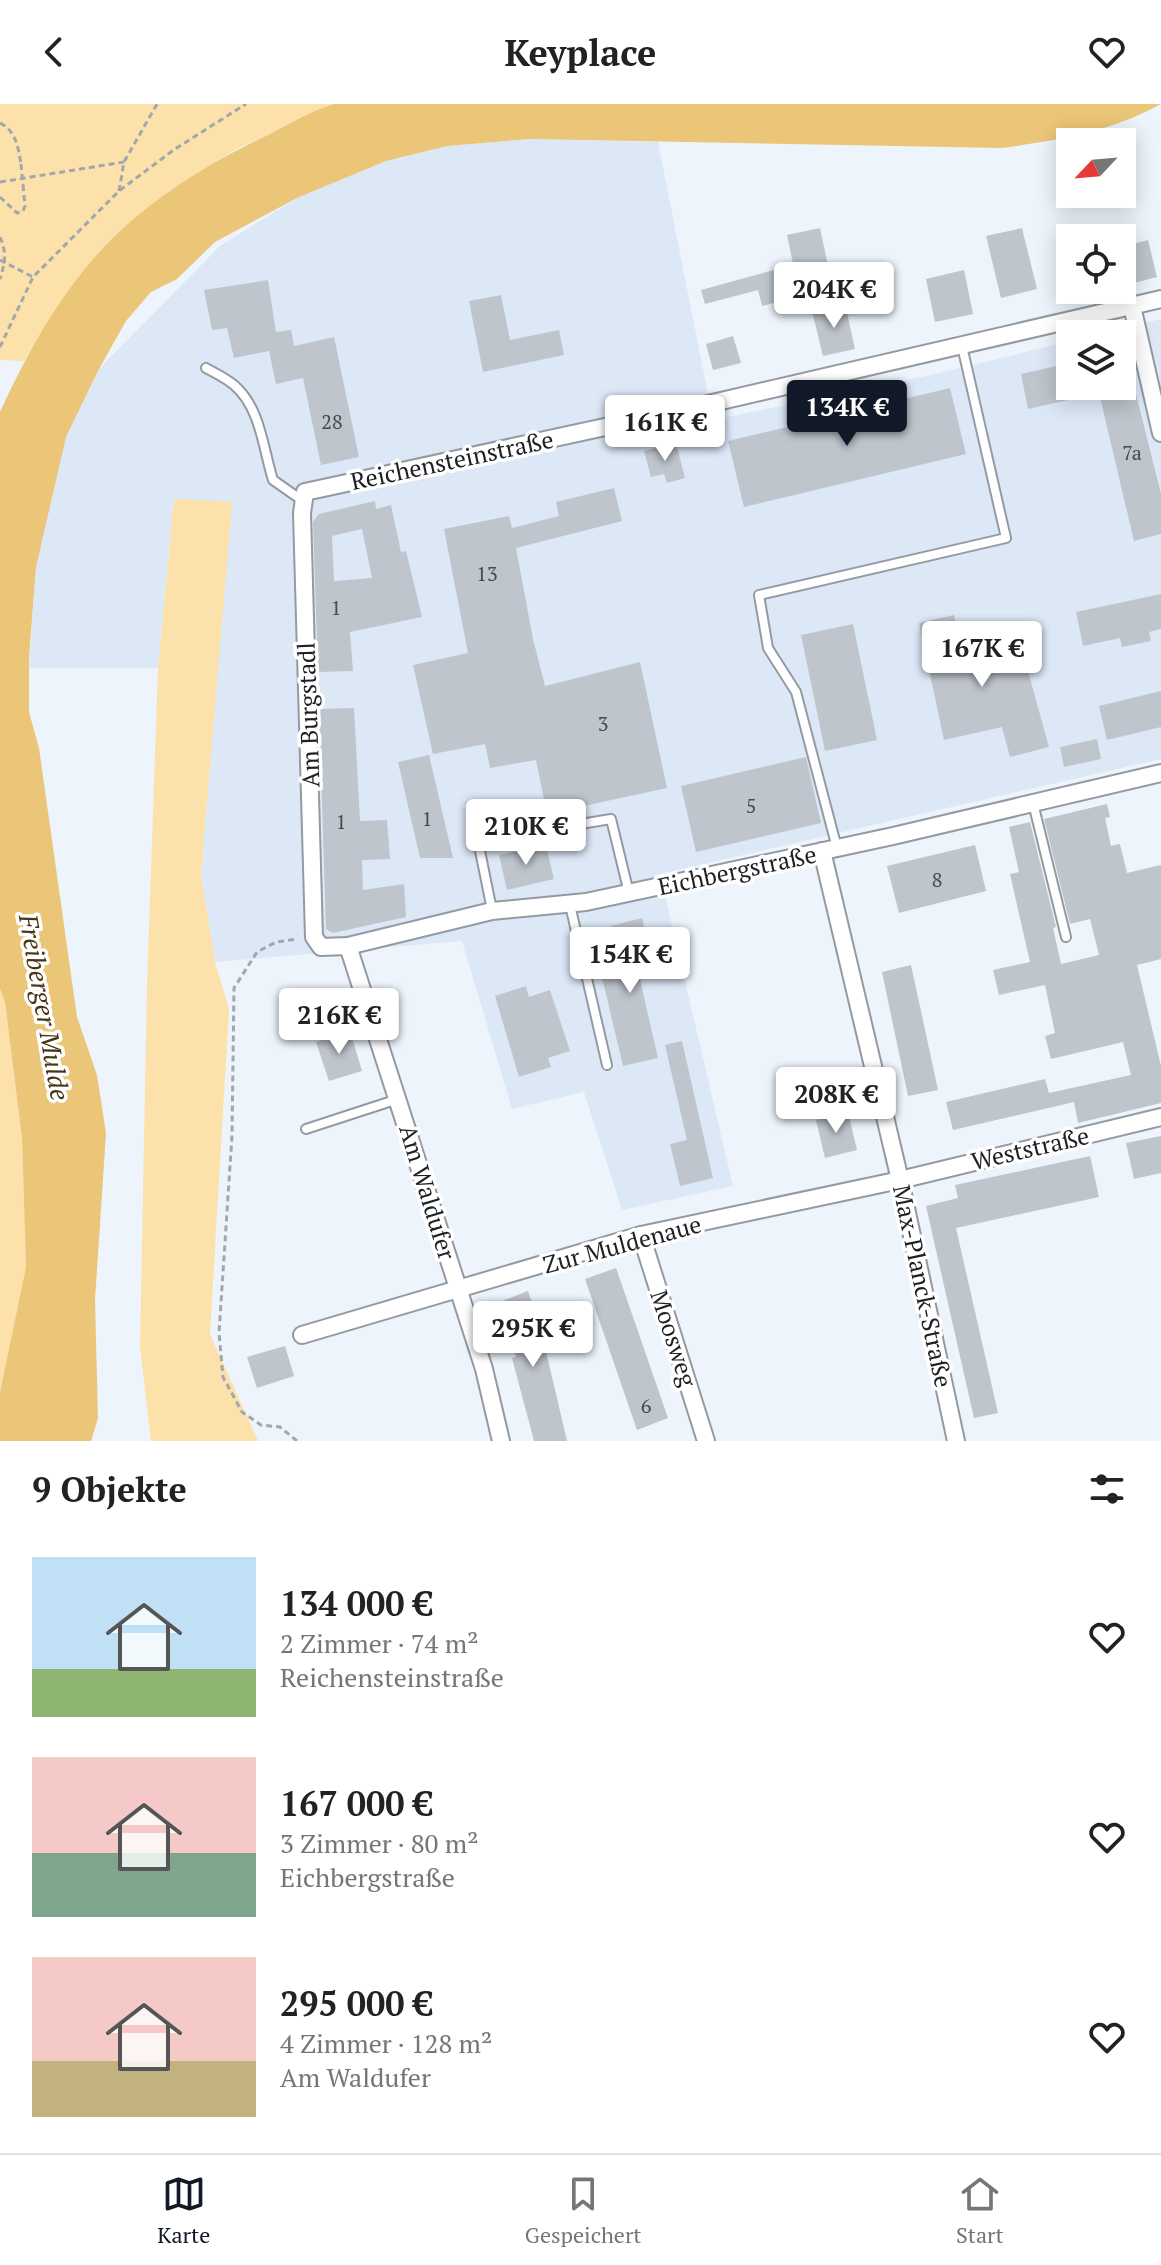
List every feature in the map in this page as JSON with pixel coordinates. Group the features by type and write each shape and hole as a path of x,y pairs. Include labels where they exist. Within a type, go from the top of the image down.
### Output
{"street":[{"name":"Reichensteinstraße","path":"304,497 1161,299"},
{"path":"1132,306 1161,433"},
{"name":"Am Burgstadl","path":"304,497 314,937"},
{"name":"Eichbergstraße","path":"314,937 321,947 348,946 492,911 570,905 830,850 1161,773"},
{"name":"Max-Planck-Straße","path":"830,850 956,1441"},
{"name":"Am Waldufer","path":"348,946 484,1369 501,1441"},
{"name":"Weststraße","path":"900,1180 1161,1117"},
{"name":"Zur Muldenaue","path":"302,1335 641,1235 900,1180"},
{"name":"Moosweg","path":"641,1235 706,1441"}],"lane":[{"path":"830,850 796,692 768,648 759,595 1006,538 962,346"},
{"path":"206,368 235,386 246,399 265,444 273,480 304,497"},
{"path":"1033,803 1066,937"},
{"path":"492,911 478,841 611,819 629,893"},
{"path":"570,905 607,1065"},
{"path":"306,1129 399,1099"}],"path":[{"path":"119,191 124,162 157,104"},
{"path":"0,347 33,277 119,191 175,149 246,104"},
{"path":"0,123 9,127 14,134 21,164 23,211 17,213 0,197"},
{"path":"0,182 124,162"},
{"path":"0,237 6,263 0,279"},
{"path":"0,260 33,277"},
{"path":"297,1441 280,1427 261,1425 242,1412 223,1377 219,1333 232,1136 234,988 257,952 276,942 314,937"}],"shaded area":[{"path":"0,104 334,104 235,150 172,189 115,236 69,291 24,361 0,360"},
{"path":"530,139 658,142 713,420 931,375 1056,344 1056,400 1136,400 1136,325 1161,319 1161,759 660,874 733,1186 622,1210 584,1092 512,1109 462,941 215,962 201,875 231,503 174,499 158,668 29,668 36,567 48,506 66,437 99,369 220,246 297,198 386,161 447,146"},
{"path":"174,499 232,502 201,875 215,962 229,1009 210,1334 258,1441 151,1441 140,1347 147,986 158,668"},
{"path":"0,989 5,1002 22,1138 26,1268 0,1392"}],"water":[{"name":"Freiberger Mulde","path":"334,104 1161,104 1103,128 1056,128 1056,139 1002,148 530,139 447,146 386,161 297,198 215,242 177,279 151,292 126,321 66,437 36,567 29,658 29,712 39,748 77,1017 97,1075 106,1133 95,1300 98,1418 91,1441 0,1441 0,1392 26,1267 22,1138 5,1002 0,989 0,412 50,318 80,274 116,235 151,205 207,167"}],"building":[{"path":"820,228 828,266 795,273 787,235"},
{"path":"1022,228 1037,289 1001,298 986,236"},
{"path":"1148,240 1157,277 1136,282 1136,243"},
{"path":"781,268 789,299 762,306 758,290 705,304 701,290"},
{"path":"964,270 973,314 935,322 926,279"},
{"path":"268,280 276,332 291,330 294,346 334,337 359,457 321,465 303,378 276,384 269,351 234,358 227,328 212,330 204,290"},
{"path":"501,295 510,340 559,330 564,355 483,372 469,301"},
{"path":"845,304 855,349 823,356 812,311"},
{"path":"733,336 741,363 713,370 706,344"},
{"path":"1056,366 1056,400 1068,400 1028,409 1021,374"},
{"path":"950,388 966,454 744,507 728,441"},
{"path":"1136,394 1161,494 1161,534 1134,541 1101,400 1136,400"},
{"path":"676,443 685,478 667,483 664,474 651,477 644,451"},
{"path":"614,488 622,521 516,548 545,686 640,662 667,788 547,814 536,760 490,768 485,744 433,754 413,665 468,653 444,529 509,516 512,528 559,516 556,502"},
{"path":"375,501 376,509 391,505 401,552 406,551 422,617 350,632 353,671 318,672 313,522 319,514","holes":["362,529 372,578 334,581 332,536"]},
{"path":"1161,594 1161,629 1149,632 1151,641 1122,647 1120,638 1083,646 1076,612"},
{"path":"954,615 963,654 1019,639 1049,747 1010,757 1002,727 944,740 919,623"},
{"path":"853,624 877,740 825,751 801,635"},
{"path":"1161,691 1161,727 1107,740 1099,706"},
{"path":"354,708 360,821 387,820 390,859 362,860 363,890 404,884 406,917 333,933 326,929 319,709"},
{"path":"1097,739 1101,759 1064,767 1060,747"},
{"path":"429,755 453,858 420,858 398,762"},
{"path":"806,757 821,823 696,852 681,786"},
{"path":"1107,804 1110,817 1105,818 1111,846 1120,844 1127,873 1161,865 1161,959 1137,965 1161,1066 1161,1103 1078,1123 1074,1102 953,1130 946,1102 1045,1079 1049,1093 1131,1075 1123,1042 1051,1059 1045,1036 1055,1033 1045,985 999,995 993,970 1030,962 1010,874 1019,872 1009,827 1030,822 1056,927 1053,928 1061,964 1099,955 1090,919 1070,924 1044,819"},
{"path":"546,845 554,879 507,890 499,855"},
{"path":"975,845 986,891 899,913 887,866"},
{"path":"642,918 651,954 635,958 658,1058 623,1066 600,969 620,964 611,926"},
{"path":"911,965 938,1090 908,1096 882,972"},
{"path":"526,986 529,997 550,990 570,1051 548,1058 551,1067 519,1077 495,996"},
{"path":"350,1031 362,1071 329,1081 316,1042"},
{"path":"682,1041 713,1178 680,1186 670,1144 687,1140 665,1045"},
{"path":"848,1112 857,1150 825,1158 816,1120"},
{"path":"1161,1136 1161,1173 1134,1179 1126,1143"},
{"path":"1090,1156 1099,1197 956,1228 998,1413 974,1418 926,1206 958,1198 955,1185"},
{"path":"616,1268 668,1418 637,1430 585,1279"},
{"path":"528,1291 541,1330 567,1441 534,1441 512,1358 516,1357 497,1303"},
{"path":"285,1346 294,1376 257,1388 247,1357"}]}
